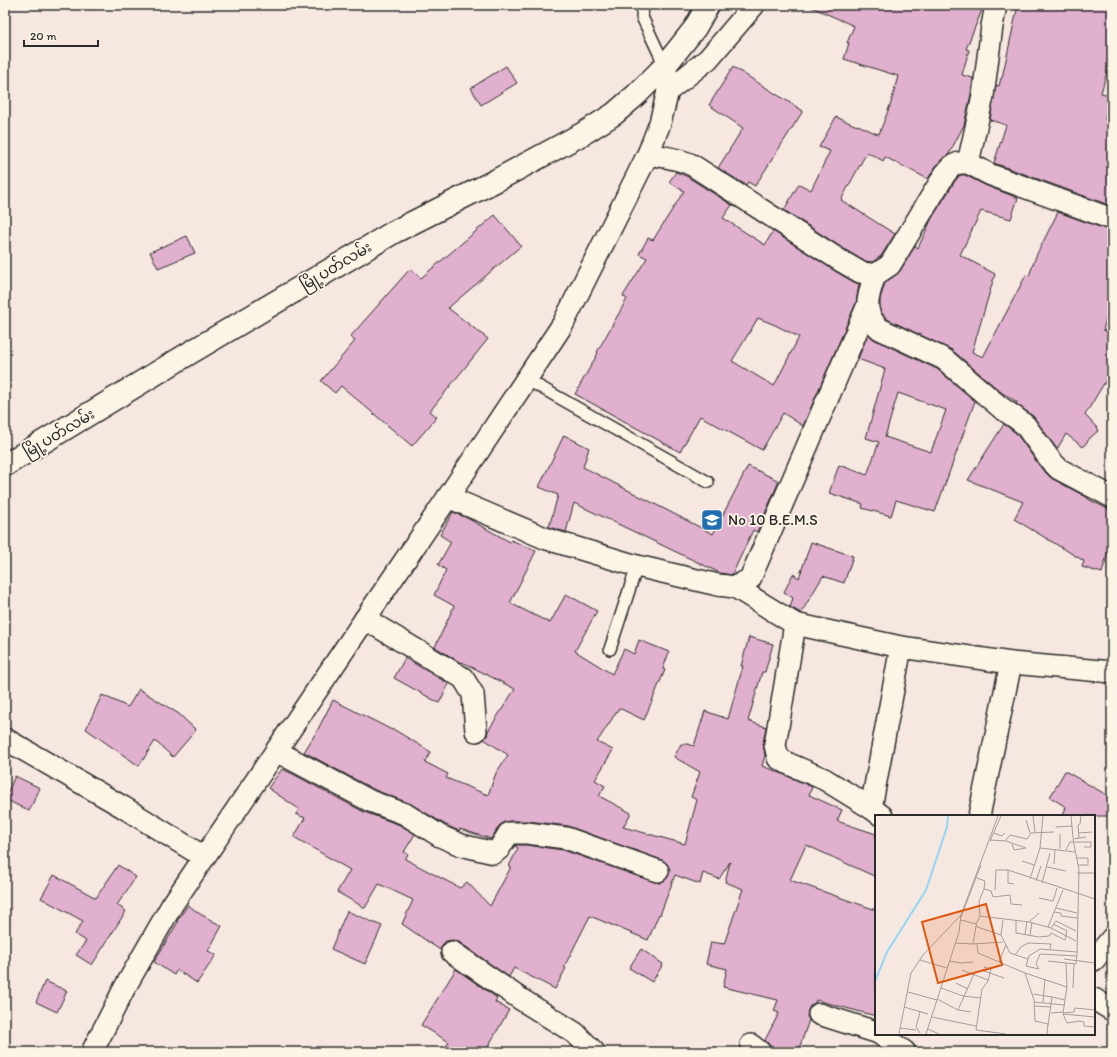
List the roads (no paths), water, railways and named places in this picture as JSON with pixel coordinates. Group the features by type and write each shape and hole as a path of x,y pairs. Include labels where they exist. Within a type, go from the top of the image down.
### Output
{"main road":[{"name":"မြို့ပတ်လမ်း","path":"5,466 188,354 394,232 584,133 614,114 627,104 665,66 695,28 708,5"}],"street":[{"path":"668,91 708,59 754,5"},
{"path":"968,162 983,96 996,5"},
{"path":"92,1052 124,989 172,905 563,324 648,154 660,124 668,91 665,66"},
{"path":"648,154 684,160 841,261 860,272 875,276"},
{"path":"735,587 750,579 867,307 868,296 875,276 890,265 945,174 952,166 959,163 968,162 991,175 1112,219"},
{"path":"867,307 874,324 880,329 944,359 1000,407 1016,418 1025,426 1051,461 1059,469 1112,498"},
{"path":"448,497 547,539 637,566 718,585 735,587 796,624 901,647 1011,663 1112,672"},
{"path":"365,619 463,678 473,694 476,731"},
{"path":"796,624 775,745 778,758 824,779 877,812 901,647"},
{"path":"980,815 1011,663"},
{"path":"5,739 123,807 204,857"},
{"path":"276,752 370,801 405,814 440,836 461,845 494,853 499,849 509,833 527,833 566,838 658,871"},
{"path":"1095,959 1112,938"},
{"path":"452,952 528,1004 575,1033 594,1052"},
{"path":"1095,1000 1112,1010"},
{"path":"819,1014 875,1032"},
{"path":"881,1035 905,1052"}],"lane":[{"path":"643,5 642,17 665,66"},
{"path":"526,379 708,482"},
{"path":"610,649 637,566"}],"place":[{"name":"No 10 B.E.M.S","path":"712,520"}]}
